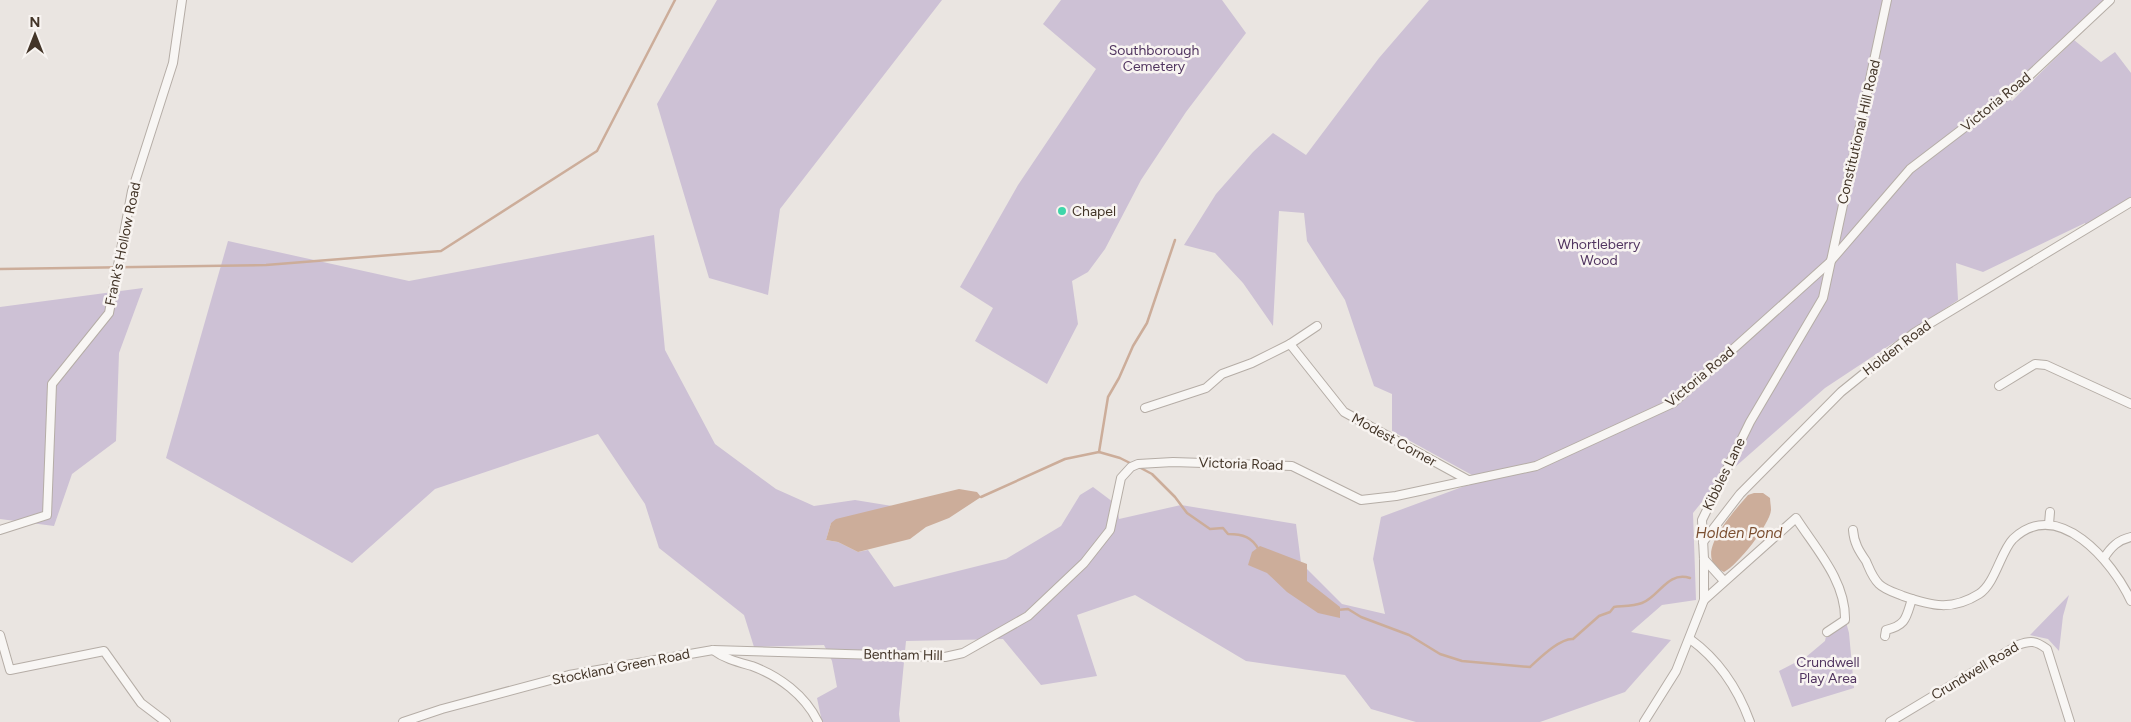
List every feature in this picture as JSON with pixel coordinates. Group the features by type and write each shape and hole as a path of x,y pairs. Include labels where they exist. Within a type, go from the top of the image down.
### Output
{"street":[{"name":"Frank's Hollow Road","path":"0,530 48,515 52,384 109,313 132,192 173,63 182,0"},
{"name":"Constitutional Hill Road","path":"1830,263 1887,0"},
{"name":"Victoria Road","path":"1148,462 1292,466 1360,500 1396,496 1536,466 1673,403 1830,263 1910,169 2015,89 2110,0"},
{"name":"Holden Road","path":"1703,542 1740,494 1841,392 1914,333 2131,202"},
{"name":"Kibbles Lane","path":"1644,722 1676,671 1704,600 1702,520 1750,422 1823,298 1830,263"},
{"path":"1145,408 1206,388 1222,374 1252,363 1290,344 1317,326"},
{"name":"Modest Corner","path":"1290,344 1344,412 1468,480"},
{"path":"1999,386 2035,364 2046,365 2131,404"},
{"name":"Bentham Hill","path":"713,650 945,657 963,653 1028,616 1084,563 1110,530 1115,514 1119,485 1125,472 1138,464 1148,462"},
{"path":"2049,524 2050,512"},
{"path":"1704,600 1796,518 1820,554 1841,591 1845,605 1844,620 1827,632"},
{"path":"1853,530 1854,541 1871,574 1880,586 1927,604 1943,606 1960,604 1982,592 2002,562 2012,540 2028,528 2049,524 2067,530 2099,552 2125,588 2131,601"},
{"path":"2104,558 2110,548 2123,539 2131,537"},
{"path":"1704,559 1724,581"},
{"path":"1885,636 1886,630 1899,627 1905,620 1912,599"},
{"path":"0,635 10,670 104,651 142,703 166,722"},
{"path":"1690,639 1714,659 1734,687 1750,722"},
{"name":"Crundwell Road","path":"1890,722 2018,645 2030,640 2047,649 2070,722"},
{"path":"713,650 724,658 753,667 772,675 786,684 807,705 818,722"},
{"name":"Stockland Green Road","path":"403,722 442,709 569,675 713,650"}],"green space":[{"path":"717,0 942,0 780,209 768,295 709,278 657,104"},
{"name":"Southborough Cemetery","path":"1061,0 1222,0 1246,33 1186,112 1141,180 1105,249 1088,272 1072,281 1078,324 1047,384 975,341 993,308 960,287 1018,185 1096,69 1043,24"},
{"name":"Whortleberry Wood","path":"1429,0 2110,0 2005,95 2012,101 2074,40 2101,62 2115,52 2131,73 2131,202 2086,229 2085,223 1983,272 1956,263 1958,300 1825,388 1718,482 1693,513 1696,600 1662,605 1631,632 1671,640 1625,692 1540,722 1416,722 1371,709 1345,675 1246,661 1135,595 1077,615 1097,676 1041,685 1003,639 906,641 899,714 900,722 822,722 817,698 837,687 832,661 824,645 754,647 744,615 659,548 645,504 598,434 435,489 352,563 166,458 228,241 409,281 654,235 665,350 715,444 776,489 814,506 855,500 892,506 831,523 826,540 838,542 858,552 868,550 894,587 1006,559 1061,526 1080,495 1093,487 1117,505 1119,519 1181,505 1296,524 1301,563 1342,604 1385,614 1373,559 1381,517 1481,480 1392,431 1392,394 1374,386 1345,300 1307,241 1304,213 1279,211 1273,326 1243,283 1215,253 1184,245 1216,194 1253,152 1273,133 1306,155 1379,58"},
{"path":"143,288 119,353 116,441 72,474 54,526 0,519 0,307"},
{"path":"2069,595 2063,616 2059,651 2048,639 2030,635"},
{"name":"Crundwell Play Area","path":"1846,622 1849,633 1854,688 1792,707 1779,671 1806,657 1825,641 1827,632"}],"water":[{"path":"959,489 977,492 981,497 949,518 926,527 910,539 858,552 838,542 826,540 831,523 836,519"},
{"name":"Holden Pond","path":"1763,493 1770,498 1771,510 1769,516 1765,525 1745,553 1724,572 1714,565 1711,556 1713,545 1725,522 1748,495"},
{"path":"1260,546 1307,564 1307,581 1340,607 1340,618 1318,613 1287,592 1267,573 1248,565 1252,552"}],"waterway":[{"path":"0,269 266,265 441,251 597,151 675,0"},
{"path":"1099,452 1108,397 1119,378 1133,346 1147,323 1175,240"},
{"path":"981,497 1065,459 1099,452 1120,458 1132,464"},
{"path":"1137,466 1152,474 1175,497 1187,513 1210,529 1223,528 1228,534 1246,537 1259,550"},
{"path":"1337,610 1348,609 1361,617 1409,635 1440,654 1462,661 1530,667 1550,649 1562,642 1573,639 1599,616 1610,612 1614,607 1642,603 1669,581 1675,578 1690,578"}],"place":[{"name":"Chapel","path":"1062,211"}]}
